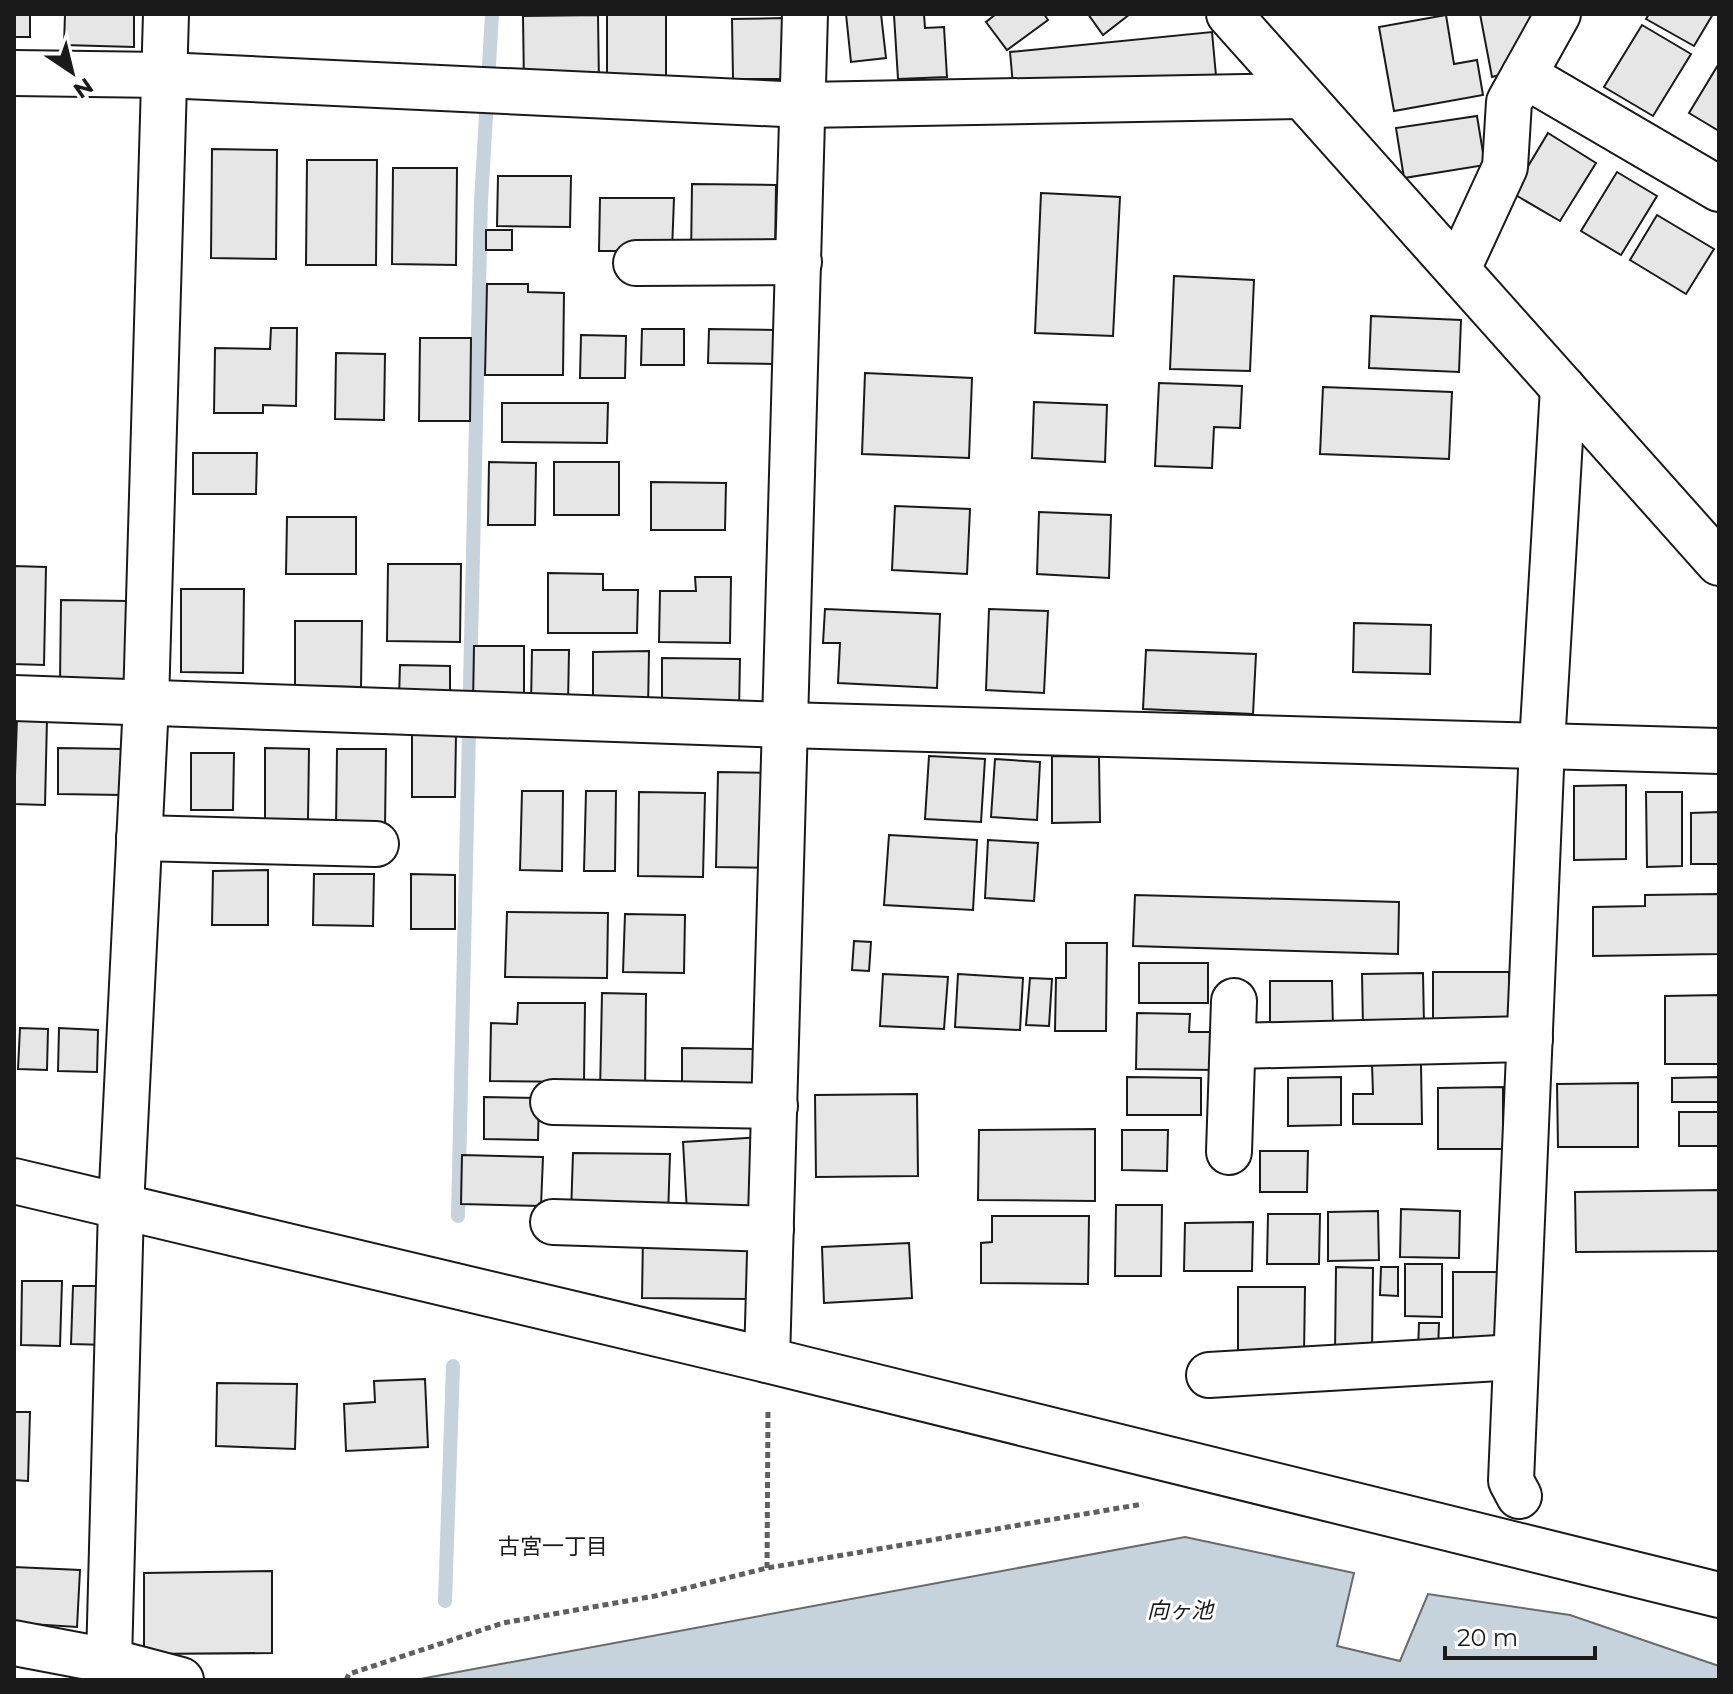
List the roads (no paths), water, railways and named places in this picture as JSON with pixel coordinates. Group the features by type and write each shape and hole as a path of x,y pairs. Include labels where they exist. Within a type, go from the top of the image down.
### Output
{"street":[{"path":"109,1661 121,1207 146,703 166,14"},
{"path":"767,1360 805,14"},
{"path":"1229,14 1719,563"},
{"path":"1458,269 1505,167 1509,102 1558,14"},
{"path":"14,73 164,75 804,105 1301,96"},
{"path":"1524,75 1719,189"},
{"path":"636,263 799,262"},
{"path":"1519,1496 1511,1481 1542,745 1563,388"},
{"path":"14,698 785,725 1719,751"},
{"path":"139,838 376,844"},
{"path":"1229,1152 1234,1001"},
{"path":"1234,1046 1530,1039"},
{"path":"553,1102 775,1106"},
{"path":"14,1181 767,1360 1719,1595"},
{"path":"553,1222 771,1229"},
{"path":"1209,1375 1516,1357"},
{"path":"20,1656 109,1661 181,1680"}],"water":[{"name":"向ヶ池","path":"1185,1537 1354,1573 1337,1646 1400,1661 1428,1594 1570,1615 1719,1666 1719,1680 415,1680"}],"waterway":[{"path":"458,1216 481,201 492,14"},
{"path":"445,1601 453,1366"}],"district":[{"name":"古宮一丁目","path":"553,1546"}]}
